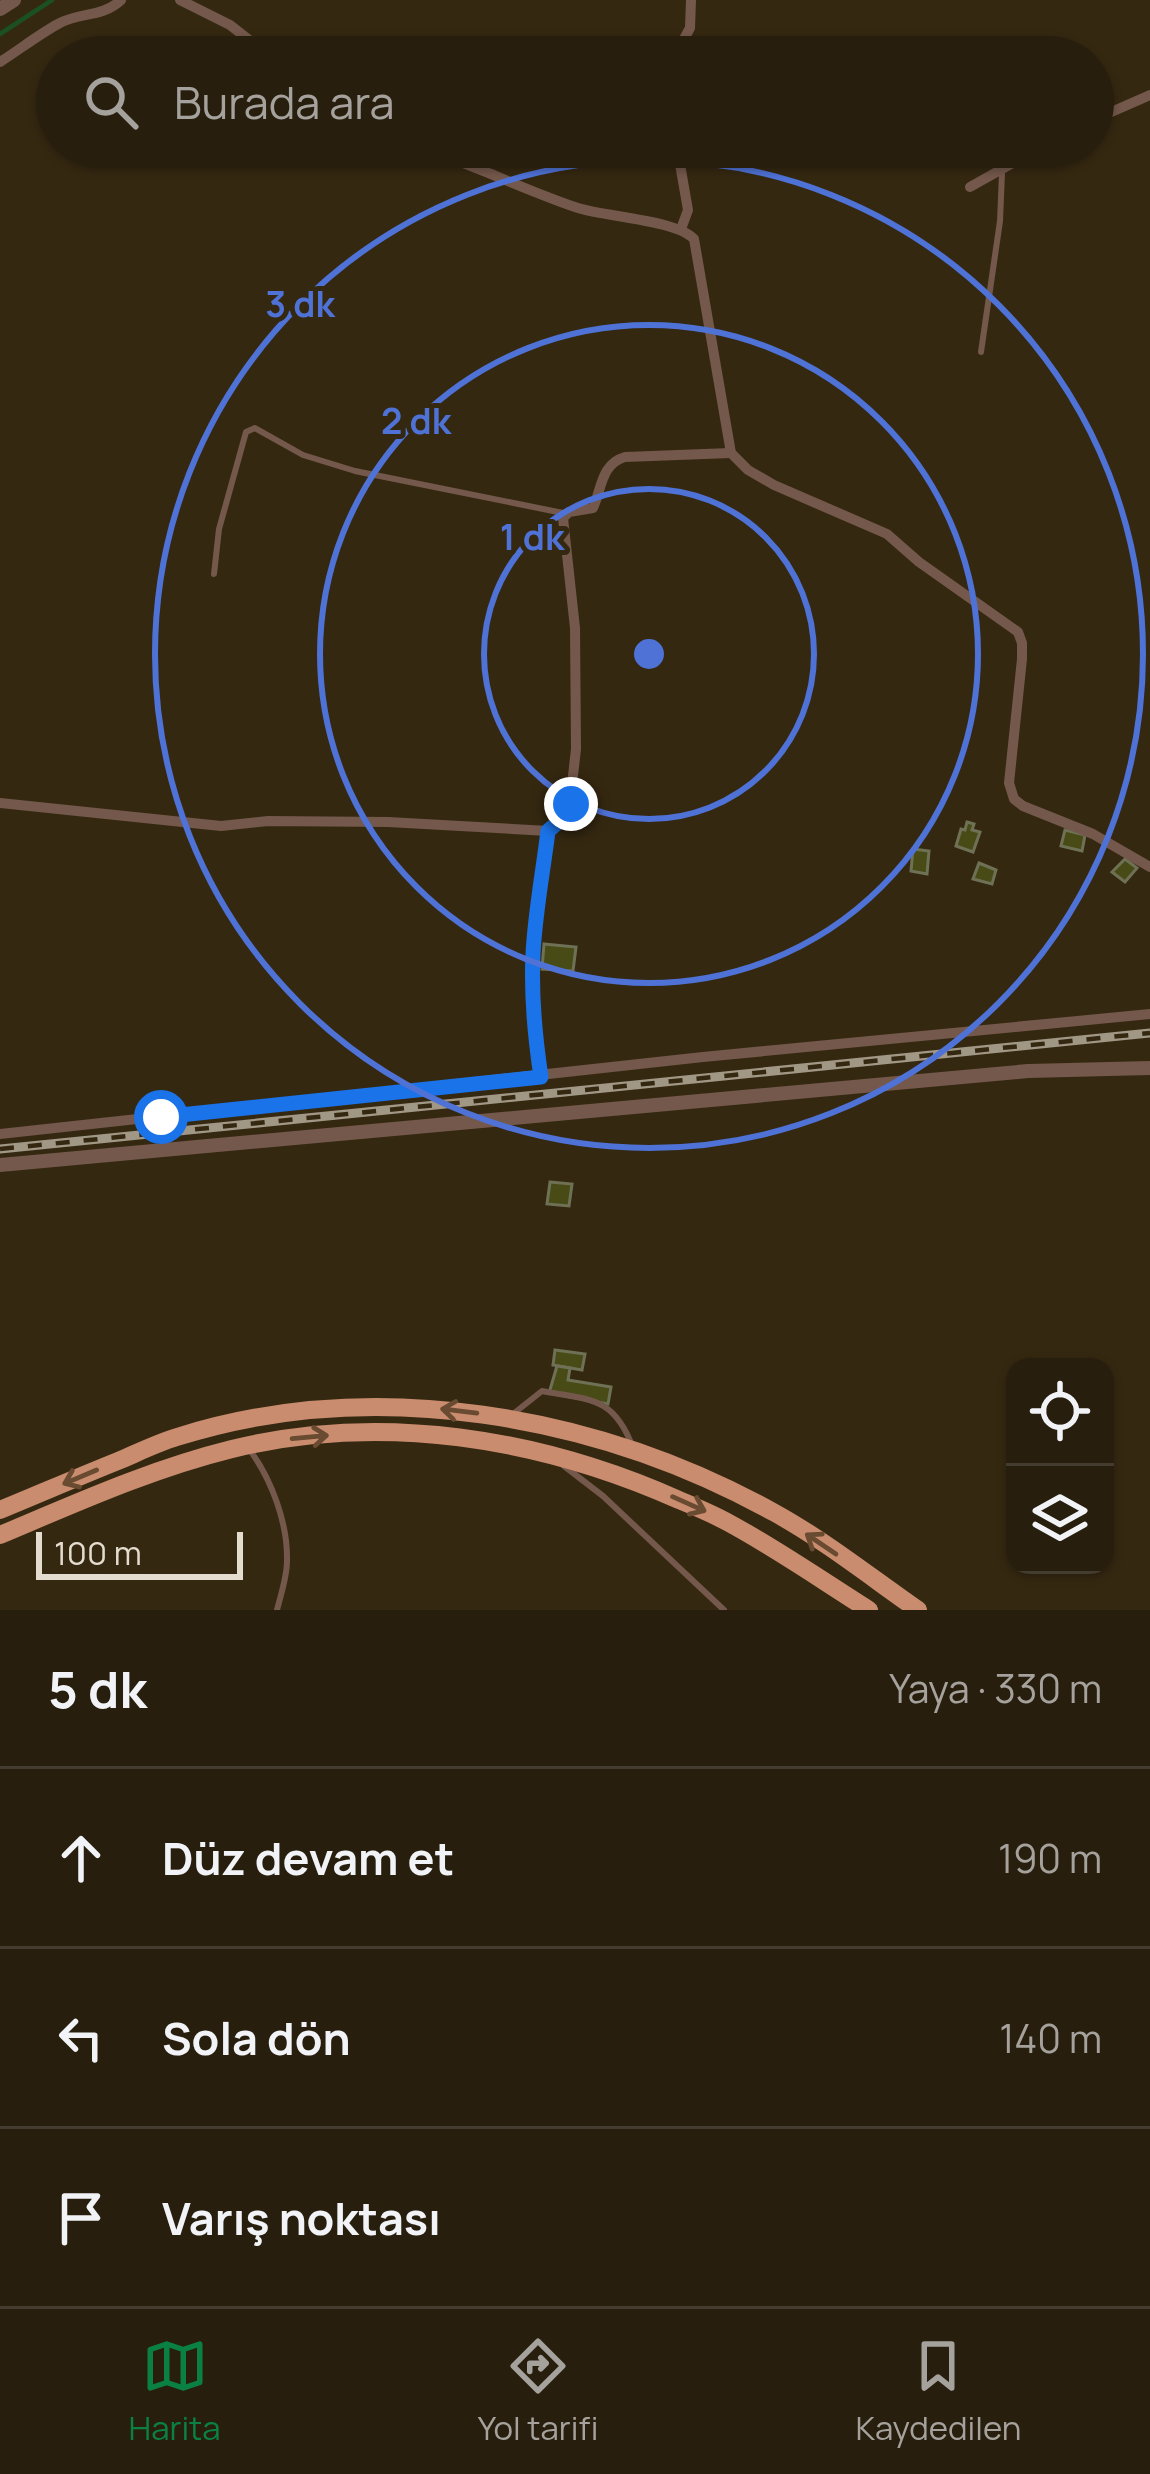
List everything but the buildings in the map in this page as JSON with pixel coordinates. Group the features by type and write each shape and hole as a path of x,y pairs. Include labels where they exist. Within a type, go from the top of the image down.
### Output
{"highway":[{"path":"0,1510 175,1437 261,1416 375,1408 449,1409 561,1427 666,1462 776,1513 918,1610"},
{"path":"0,1535 128,1480 248,1446 302,1436 406,1432 547,1452 623,1475 727,1521 869,1610"}],"street":[{"path":"0,9 14,0"},
{"path":"40,36 60,23 111,10 121,0"},
{"path":"180,0 244,36"},
{"path":"686,36 691,0"},
{"path":"0,62 36,39"},
{"path":"1114,111 1150,95"},
{"path":"478,168 581,209 671,225 694,238 730,453 774,485 887,534 1018,632 1022,659 1009,783 1014,799 1093,833 1150,867"},
{"path":"681,168 688,209 681,229"},
{"path":"970,187 1002,169"},
{"path":"541,1077 532,957 548,831 571,804 576,749 575,628 563,518 592,508 612,461 730,453"},
{"path":"0,803 221,826 268,821 548,831"},
{"path":"0,1134 1150,1014"},
{"path":"0,1165 766,1093 1028,1071 1150,1068"}],"lane":[{"path":"981,352 1000,221 1002,169"},
{"path":"214,574 219,529 243,441 246,432 255,428 303,455 355,471 567,514"},
{"path":"508,1418 542,1391 601,1402 624,1423 634,1451"},
{"path":"248,1446 272,1485 285,1542 287,1562 278,1610"},
{"path":"547,1452 603,1496 724,1610"}],"waterway":[{"path":"0,34 52,0"}],"railway":[{"path":"0,1149 1150,1033"}],"route":[{"path":"161,1117 541,1077 532,957 536,920 548,831 571,804"}]}
